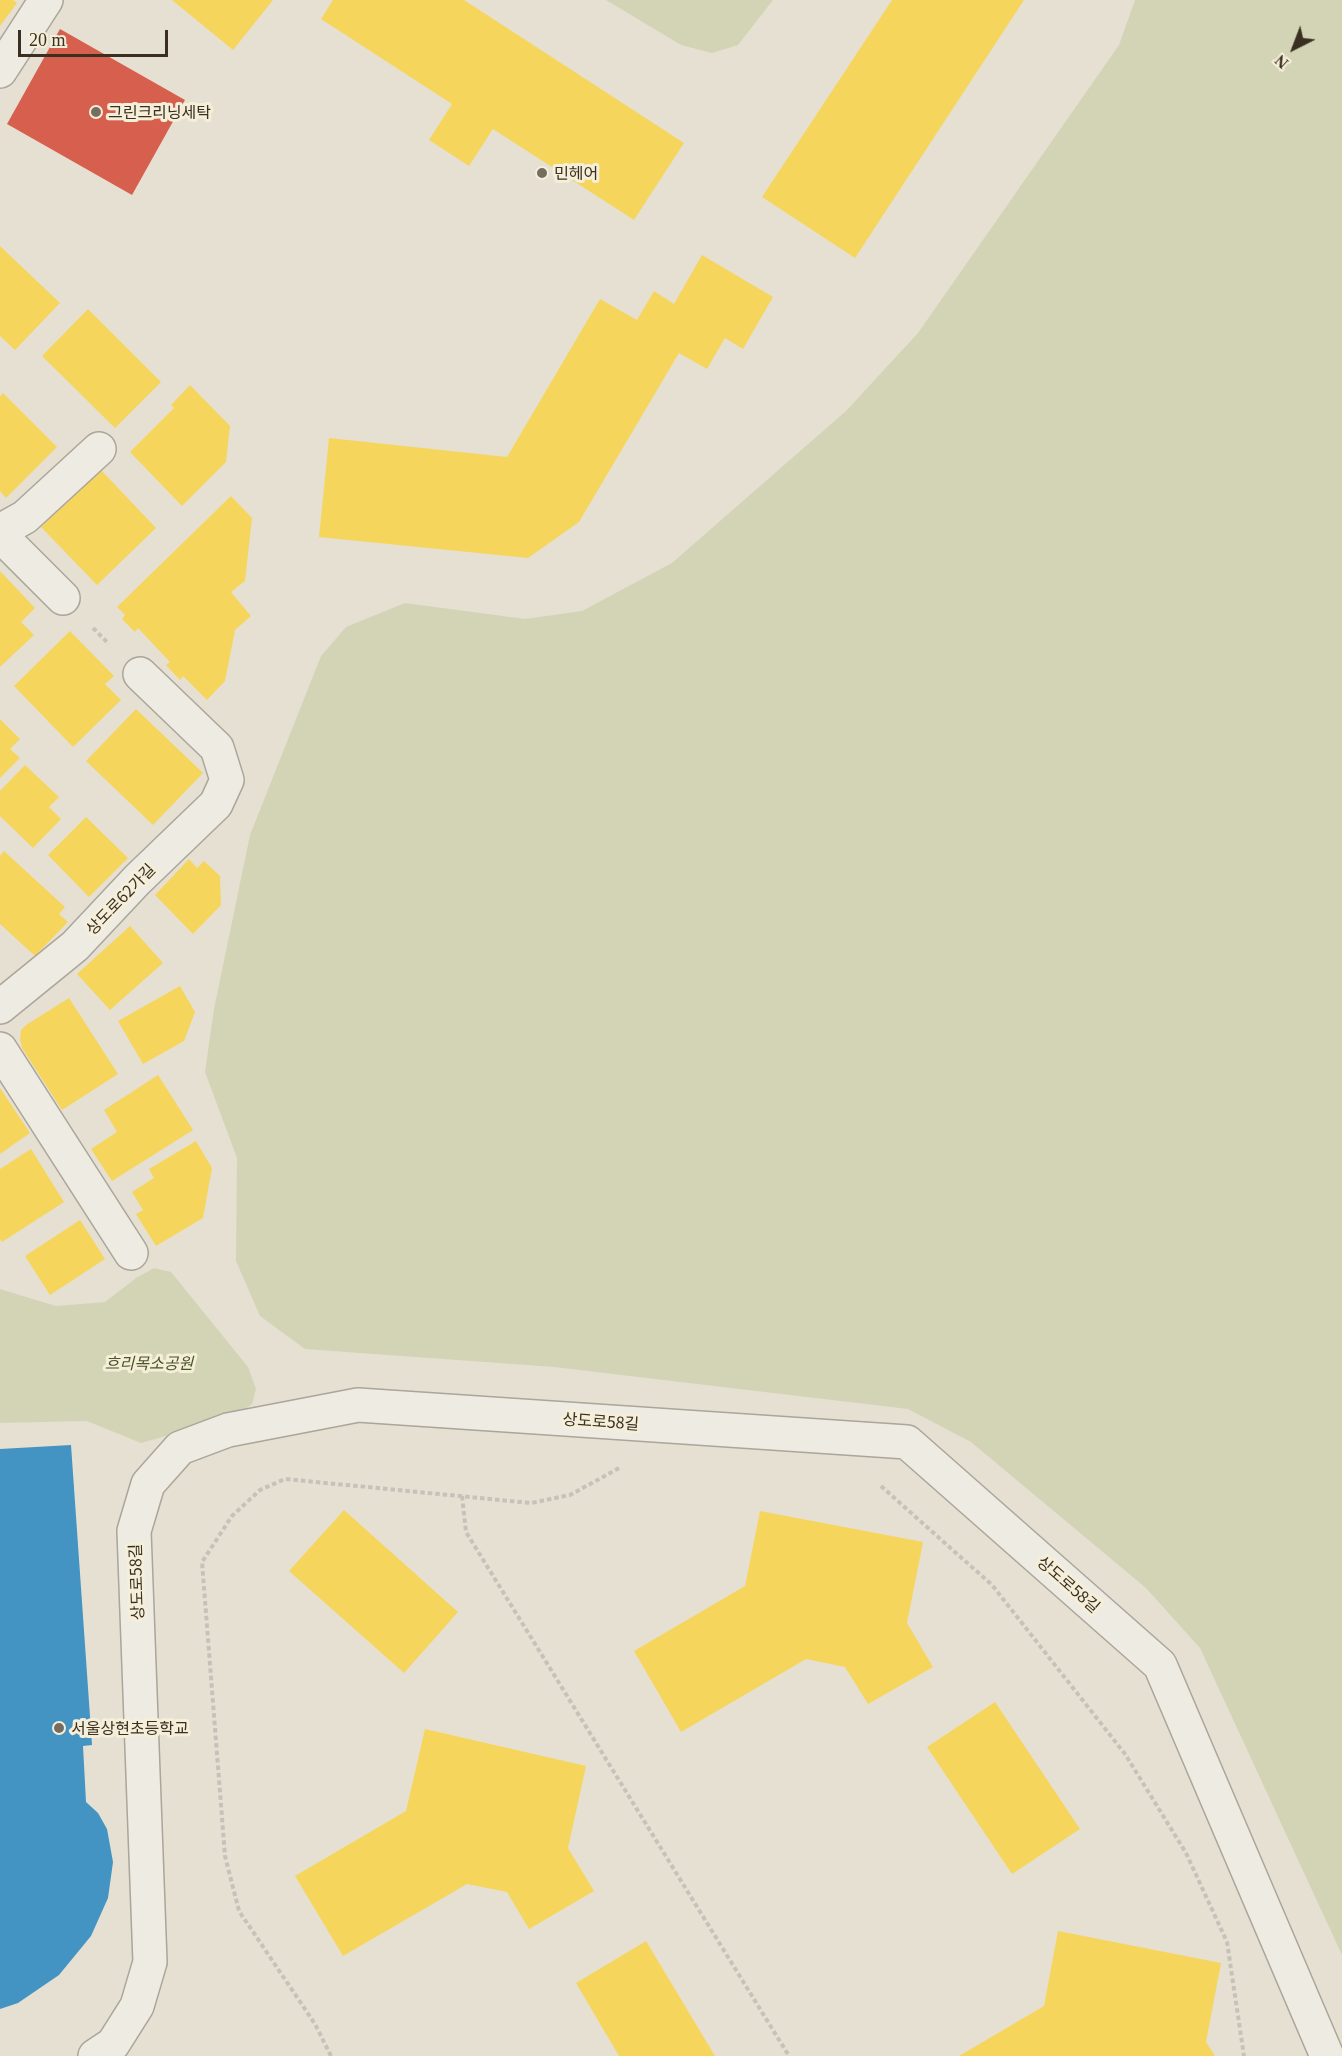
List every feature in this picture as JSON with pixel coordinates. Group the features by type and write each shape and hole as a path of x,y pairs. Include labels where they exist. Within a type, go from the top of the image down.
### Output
{"lane":[{"path":"0,71 46,0"},
{"path":"63,598 0,533 25,518 99,449"},
{"name":"상도로62가길","path":"0,1007 75,946 137,879 216,804 228,780 218,748 140,674"},
{"path":"0,1050 131,1253"},
{"name":"상도로58길","path":"95,2056 113,2044 137,2006 150,1962 134,1531 148,1484 180,1448 228,1430 358,1405 907,1442 1160,1665 1327,2056"}],"path":[{"path":"63,598 140,674"},
{"path":"332,2056 315,2024 239,1911 225,1856 202,1562 232,1516 260,1490 285,1479 531,1503 570,1495 623,1466"},
{"path":"873,1482 883,1486 992,1585 1125,1754 1186,1853 1227,1942 1244,2056"},
{"path":"462,1496 466,1532 789,2056"}],"green space":[{"path":"606,0 773,0 738,45 712,53 681,45"},
{"path":"1135,0 1342,0 1342,1955 1200,1648 1146,1588 971,1442 908,1409 554,1367 305,1349 260,1316 236,1261 237,1158 205,1072 214,1009 250,835 321,656 346,627 405,603 525,619 582,611 672,563 846,411 918,333 1119,45"},
{"name":"흐리목소공원","path":"154,1268 171,1272 248,1367 256,1389 252,1404 233,1417 141,1443 87,1421 0,1423 0,1289 56,1306 105,1302 136,1278"}],"building: 주거":[{"path":"0,0 13,0 17,3 0,26"},
{"path":"172,0 273,0 233,50"},
{"path":"333,0 464,0 684,143 634,220 493,129 469,166 429,140 452,104 321,19"},
{"path":"892,0 1024,0 855,258 762,197"},
{"path":"0,246 60,303 15,350 0,336"},
{"path":"702,255 773,297 743,349 725,338 707,369 679,353 579,522 528,558 319,537 329,438 507,457 600,299 637,320 654,291 674,304"},
{"path":"88,309 161,382 115,428 42,356"},
{"path":"190,385 230,426 226,462 182,506 130,452 174,408 171,405"},
{"path":"3,393 57,447 6,498 0,491 0,396"},
{"path":"101,470 156,528 97,585 41,527"},
{"path":"231,496 252,518 245,581 231,592 251,616 235,630 225,681 207,700 183,676 180,680 166,665 170,662 138,628 135,632 122,619 125,615 117,607"},
{"path":"0,571 35,608 21,622 34,635 0,667"},
{"path":"70,631 114,676 105,684 121,700 73,747 14,686"},
{"path":"136,709 203,773 153,825 86,761"},
{"path":"0,719 20,739 10,749 20,758 0,778"},
{"path":"25,765 59,797 49,807 61,819 33,848 0,816 0,791"},
{"path":"86,817 128,858 89,897 48,855"},
{"path":"4,851 65,907 59,914 68,922 35,956 0,924 0,856"},
{"path":"189,859 197,868 204,861 220,876 221,905 193,934 155,895"},
{"path":"130,926 163,963 110,1010 77,974"},
{"path":"180,986 195,1012 184,1041 143,1064 118,1021"},
{"path":"69,998 118,1074 62,1110 22,1048 20,1039 21,1030 26,1025"},
{"path":"158,1075 193,1130 112,1181 91,1149 117,1132 104,1110"},
{"path":"0,1088 30,1133 0,1154"},
{"path":"196,1141 212,1168 203,1218 156,1246 136,1214 143,1210 132,1192 154,1178 149,1169"},
{"path":"31,1149 64,1202 2,1242 0,1239 0,1169"},
{"path":"80,1220 105,1259 50,1295 25,1256"},
{"path":"344,1510 458,1612 404,1673 289,1571"},
{"path":"760,1511 923,1542 907,1623 933,1667 868,1704 845,1667 806,1659 681,1732 634,1651 745,1586"},
{"path":"995,1702 1080,1829 1012,1874 927,1747"},
{"path":"425,1729 586,1766 568,1848 594,1891 529,1929 507,1892 467,1884 343,1956 295,1876 406,1811"},
{"path":"1058,1931 1221,1963 1206,2042 1215,2056 959,2056 1044,2006"},
{"path":"646,1941 715,2056 619,2056 576,1983"}],"building: 상업":[{"name":"그린크리닝세탁","path":"60,29 185,100 132,195 7,124"}],"building: 학교":[{"name":"서울상현초등학교","path":"71,1445 92,1745 83,1746 86,1802 98,1813 107,1829 113,1862 108,1898 91,1936 59,1975 18,2003 0,2009 0,1449"}],"place":[{"name":"그린크리닝세탁","path":"96,112"},
{"name":"민헤어","path":"542,173"},
{"name":"서울상현초등학교","path":"59,1728"}]}
